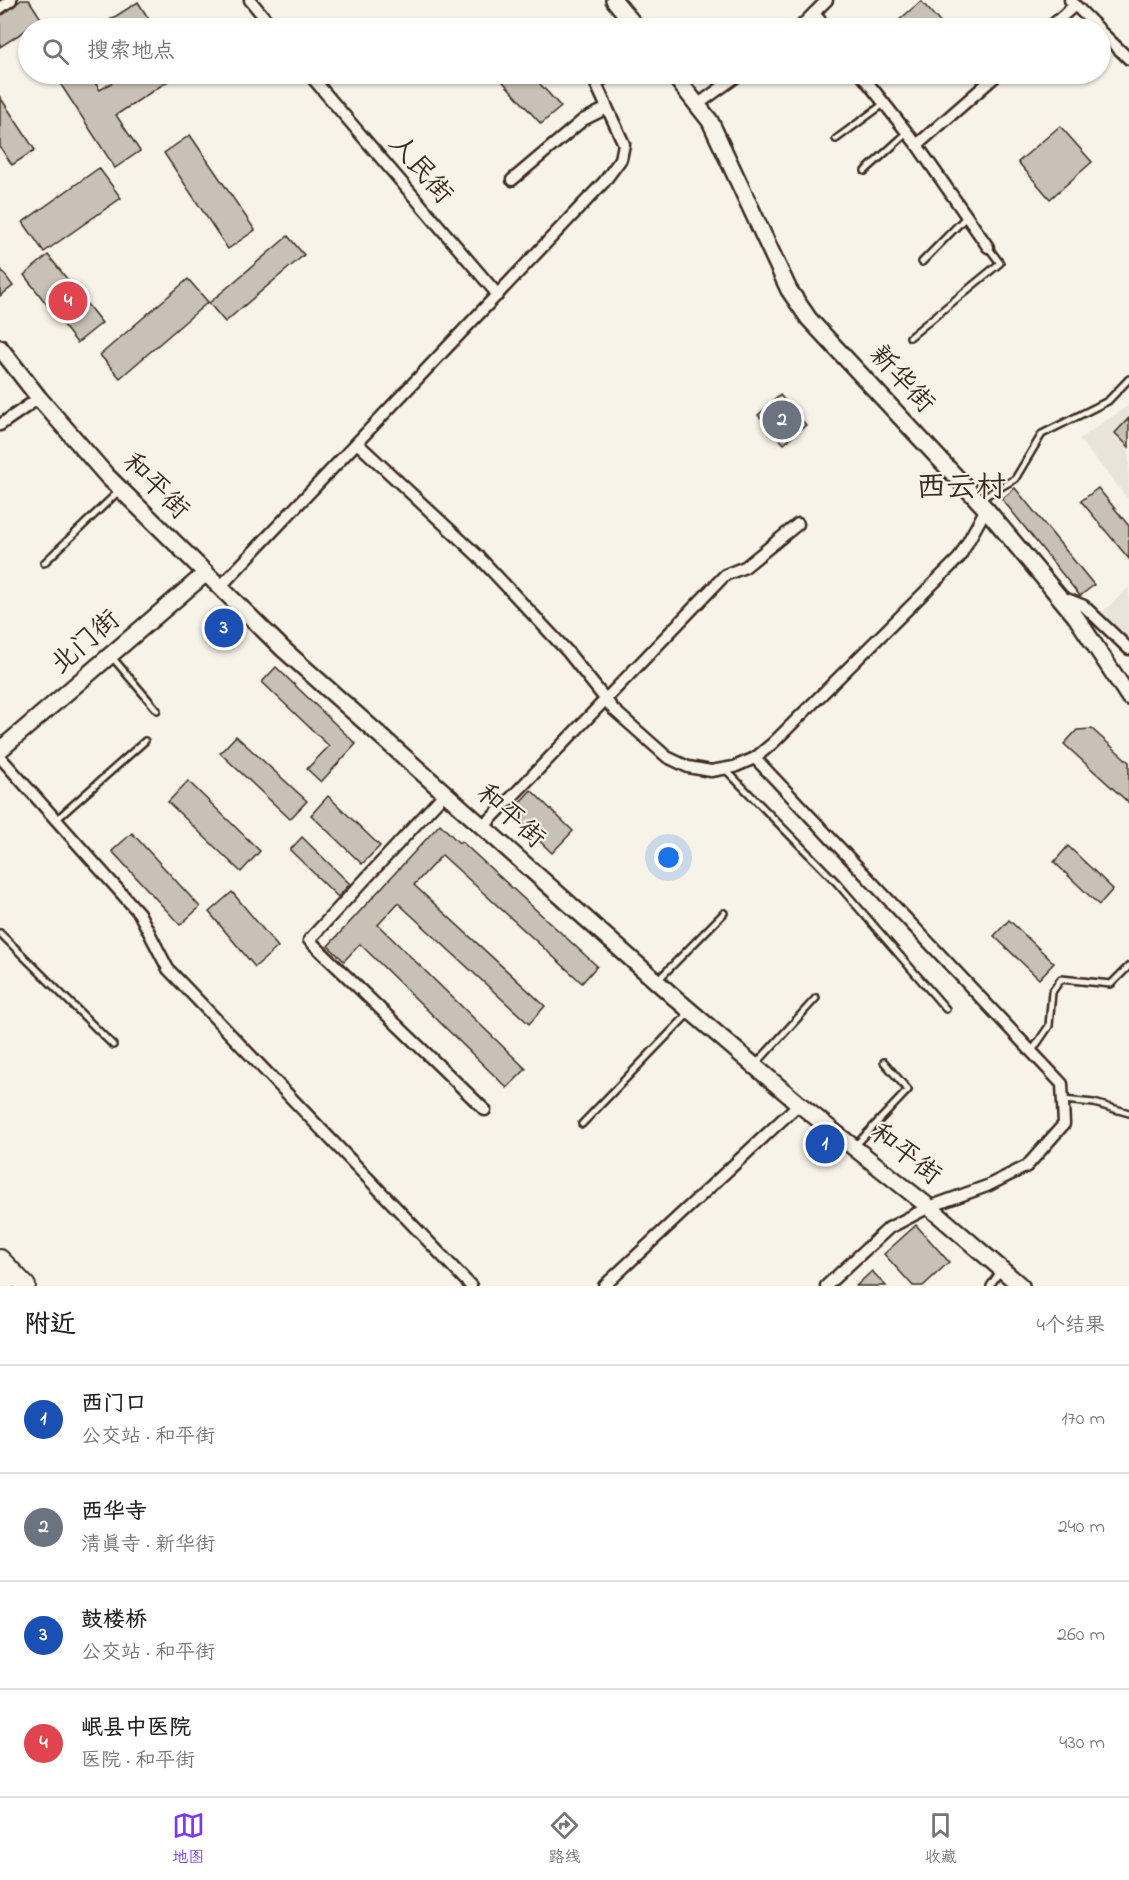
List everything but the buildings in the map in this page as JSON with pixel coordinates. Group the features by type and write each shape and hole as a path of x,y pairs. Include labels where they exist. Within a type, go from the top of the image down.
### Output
{"main road":[{"path":"614,0 628,18"},
{"name":"新华街","path":"681,84 710,121 789,290 809,319 983,504 1076,617 1129,697"},
{"name":"和平街","path":"0,348 39,398 121,489 283,649 691,1011 799,1104 929,1207 1021,1286"},
{"name":"北门街","path":"0,750 206,573"},
{"path":"0,1260 26,1286"},
{"path":"0,1281 4,1286"}],"street":[{"path":"0,8 11,0"},
{"path":"250,0 265,18"},
{"path":"809,18 827,0"},
{"path":"1058,18 1073,2 1088,18"},
{"path":"814,13 818,18"},
{"path":"1111,41 1129,59"},
{"name":"人民街","path":"318,84 498,295"},
{"path":"220,587 604,182 621,159 624,144 596,84"},
{"path":"698,105 726,84"},
{"path":"869,84 917,144 988,247"},
{"path":"917,144 986,84"},
{"path":"512,180 583,120 607,108"},
{"path":"0,425 39,398"},
{"path":"357,443 478,556 567,651 614,710 667,757 688,767 711,771 734,767 755,758 959,558 983,504"},
{"path":"483,827 604,698 725,575 745,567 798,524"},
{"path":"1059,596 1084,606 1129,649"},
{"path":"0,757 138,913 168,969 471,1286"},
{"path":"755,758 1062,1084 1064,1124 1026,1166 987,1186 929,1207 889,1228 826,1286"},
{"path":"445,793 309,940 485,1110"},
{"path":"604,1286 799,1104"}],"lane":[{"path":"836,140 885,103"},
{"path":"865,171 908,132"},
{"path":"922,262 967,216"},
{"path":"910,337 1000,263 988,247"},
{"path":"983,504 1015,479 1042,434 1108,401 1129,380"},
{"path":"44,562 121,489"},
{"path":"111,655 157,710"},
{"path":"56,820 145,741"},
{"path":"724,769 837,883 946,1009"},
{"path":"657,981 724,913"},
{"path":"0,933 113,1045"},
{"path":"1032,1051 1049,1026 1052,992 1061,979 1111,984 1129,966"},
{"path":"754,1065 816,998"},
{"path":"582,1124 691,1011"},
{"path":"854,1147 908,1090 885,1062"},
{"path":"1063,1100 1094,1103 1129,1113"},
{"path":"990,1286 1002,1269"}],"shaded area":[{"path":"1129,405 1129,500 1079,439"},
{"path":"1129,587 1129,639 1103,612"}],"place":[{"name":"岷县中医院","path":"68,301"},
{"name":"西华寺","path":"782,420"},
{"name":"鼓楼桥","path":"224,628"},
{"name":"西门口","path":"825,1144"}],"district":[{"name":"西云村","path":"961,489"}]}
